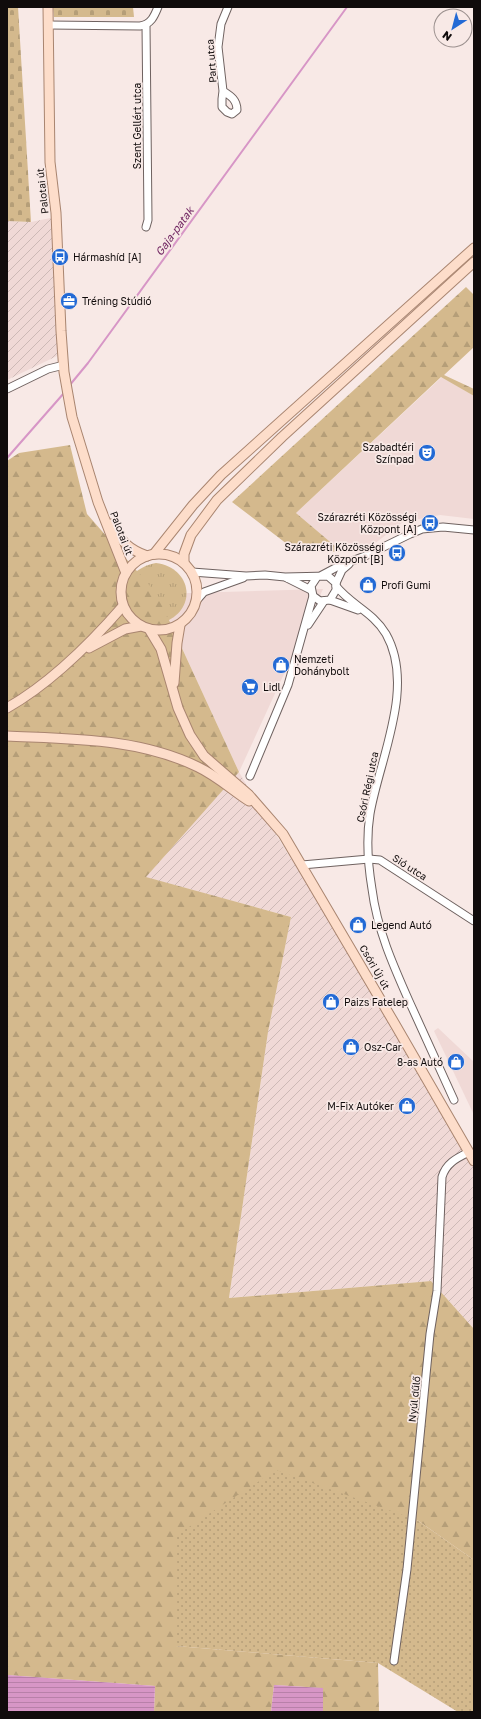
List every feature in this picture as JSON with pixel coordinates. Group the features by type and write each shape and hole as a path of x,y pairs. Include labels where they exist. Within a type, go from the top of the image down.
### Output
{"main road":[{"name":"Palotai út","path":"48,7 50,162 56,212 64,369 71,411 98,502 126,573"},
{"path":"262,808 240,786 214,766 204,756 184,725 161,649 145,627 130,617 123,606 121,590 126,573 135,562 150,555 207,489 474,248"},
{"path":"184,562 184,554 191,534 219,497 282,437 474,262"},
{"name":"Palotai út","path":"98,502 120,538 134,551 150,555"},
{"path":"82,651 125,629 145,627 166,630 180,625 192,612 197,600 197,584 192,572 184,562 172,556 150,555"},
{"path":"7,708 23,698 82,651 123,606"},
{"path":"173,689 180,625"},
{"path":"7,736 122,744 163,753 200,768 262,808"},
{"name":"Csóri Új út","path":"262,808 283,834 302,865 474,1161"}],"street":[{"path":"49,25 146,25 154,17 158,7"},
{"name":"Part utca","path":"223,91 218,36 228,7"},
{"name":"Szent Gellért utca","path":"146,25 148,220 146,227"},
{"path":"7,389 48,369 64,369"},
{"path":"250,776 283,701 305,628 312,593 312,583 318,577 339,566 351,562 422,529 443,527 474,530"},
{"path":"305,628 327,600 335,594 336,585 342,570 351,562"},
{"path":"192,572 246,576 328,576 336,585"},
{"path":"197,600 204,592 246,576"},
{"path":"285,577 312,593 316,599 327,600"},
{"name":"Csóri Régi utca","path":"336,585 347,598 364,609 379,624 388,639 396,670 397,683 393,716 370,814 368,842 374,904 384,941 454,1100"},
{"name":"Csóri Régi utca","path":"327,600 369,615"},
{"name":"Sió utca","path":"302,865 369,859 380,860 474,921"},
{"name":"Nyúl dűlő","path":"394,1661 406,1569 430,1334 437,1290 442,1177 444,1169 449,1164 469,1152"}],"shaded area":[{"path":"60,216 65,330 57,356 7,380 7,221 31,222"},
{"path":"442,377 474,396 474,519 440,515 403,522 374,544 361,551 349,549 342,552 296,513"},
{"path":"323,589 239,772 157,594"},
{"path":"239,772 273,830 474,1150 474,1329 431,1281 229,1298 268,1032 291,917 145,877"},
{"path":"438,1028 474,1062 474,1115 434,1031"},
{"path":"7,1675 155,1686 154,1712 7,1712"},
{"path":"274,1685 323,1688 323,1712 271,1712"}],"green space":[{"path":"7,7 18,7 31,222 7,221"},
{"path":"53,7 133,7 134,17 54,17"},
{"path":"466,287 474,295 474,347 444,375 474,389 474,396 441,377 296,513 342,552 317,551 287,544 232,502"},
{"path":"70,445 87,514 157,594 239,772 146,877 291,917 268,1032 229,1298 431,1281 474,1329 474,1560 417,1520 176,1646 378,1663 379,1712 323,1712 322,1688 274,1685 271,1712 154,1712 155,1686 7,1675 7,461 19,453"},
{"path":"156,563 168,567 178,573 184,581 186,590 186,600 181,609 174,617 162,623 132,575 143,567"},
{"path":"276,1470 417,1520 474,1560 474,1712 458,1712 378,1663 176,1646 175,1536"}],"waterway":[{"name":"Gaja-patak","path":"69,386 88,363 347,7"},
{"name":"Gaja-patak","path":"7,458 64,393"}],"place":[{"name":"Hármashíd [A]","path":"60,257"},
{"name":"Tréning Stúdió","path":"69,301"},
{"name":"Szabadtéri Színpad","path":"427,453"},
{"name":"Szárazréti Közösségi Központ [A]","path":"430,523"},
{"name":"Szárazréti Közösségi Központ [B]","path":"397,553"},
{"name":"Profi Gumi","path":"368,585"},
{"name":"Nemzeti Dohánybolt","path":"281,665"},
{"name":"Lidl","path":"250,687"},
{"name":"Legend Autó","path":"358,925"},
{"name":"Paizs Fatelep","path":"331,1002"},
{"name":"Osz-Car","path":"351,1047"},
{"name":"8-as Autó","path":"456,1062"},
{"name":"M-Fix Autóker","path":"407,1106"}]}
